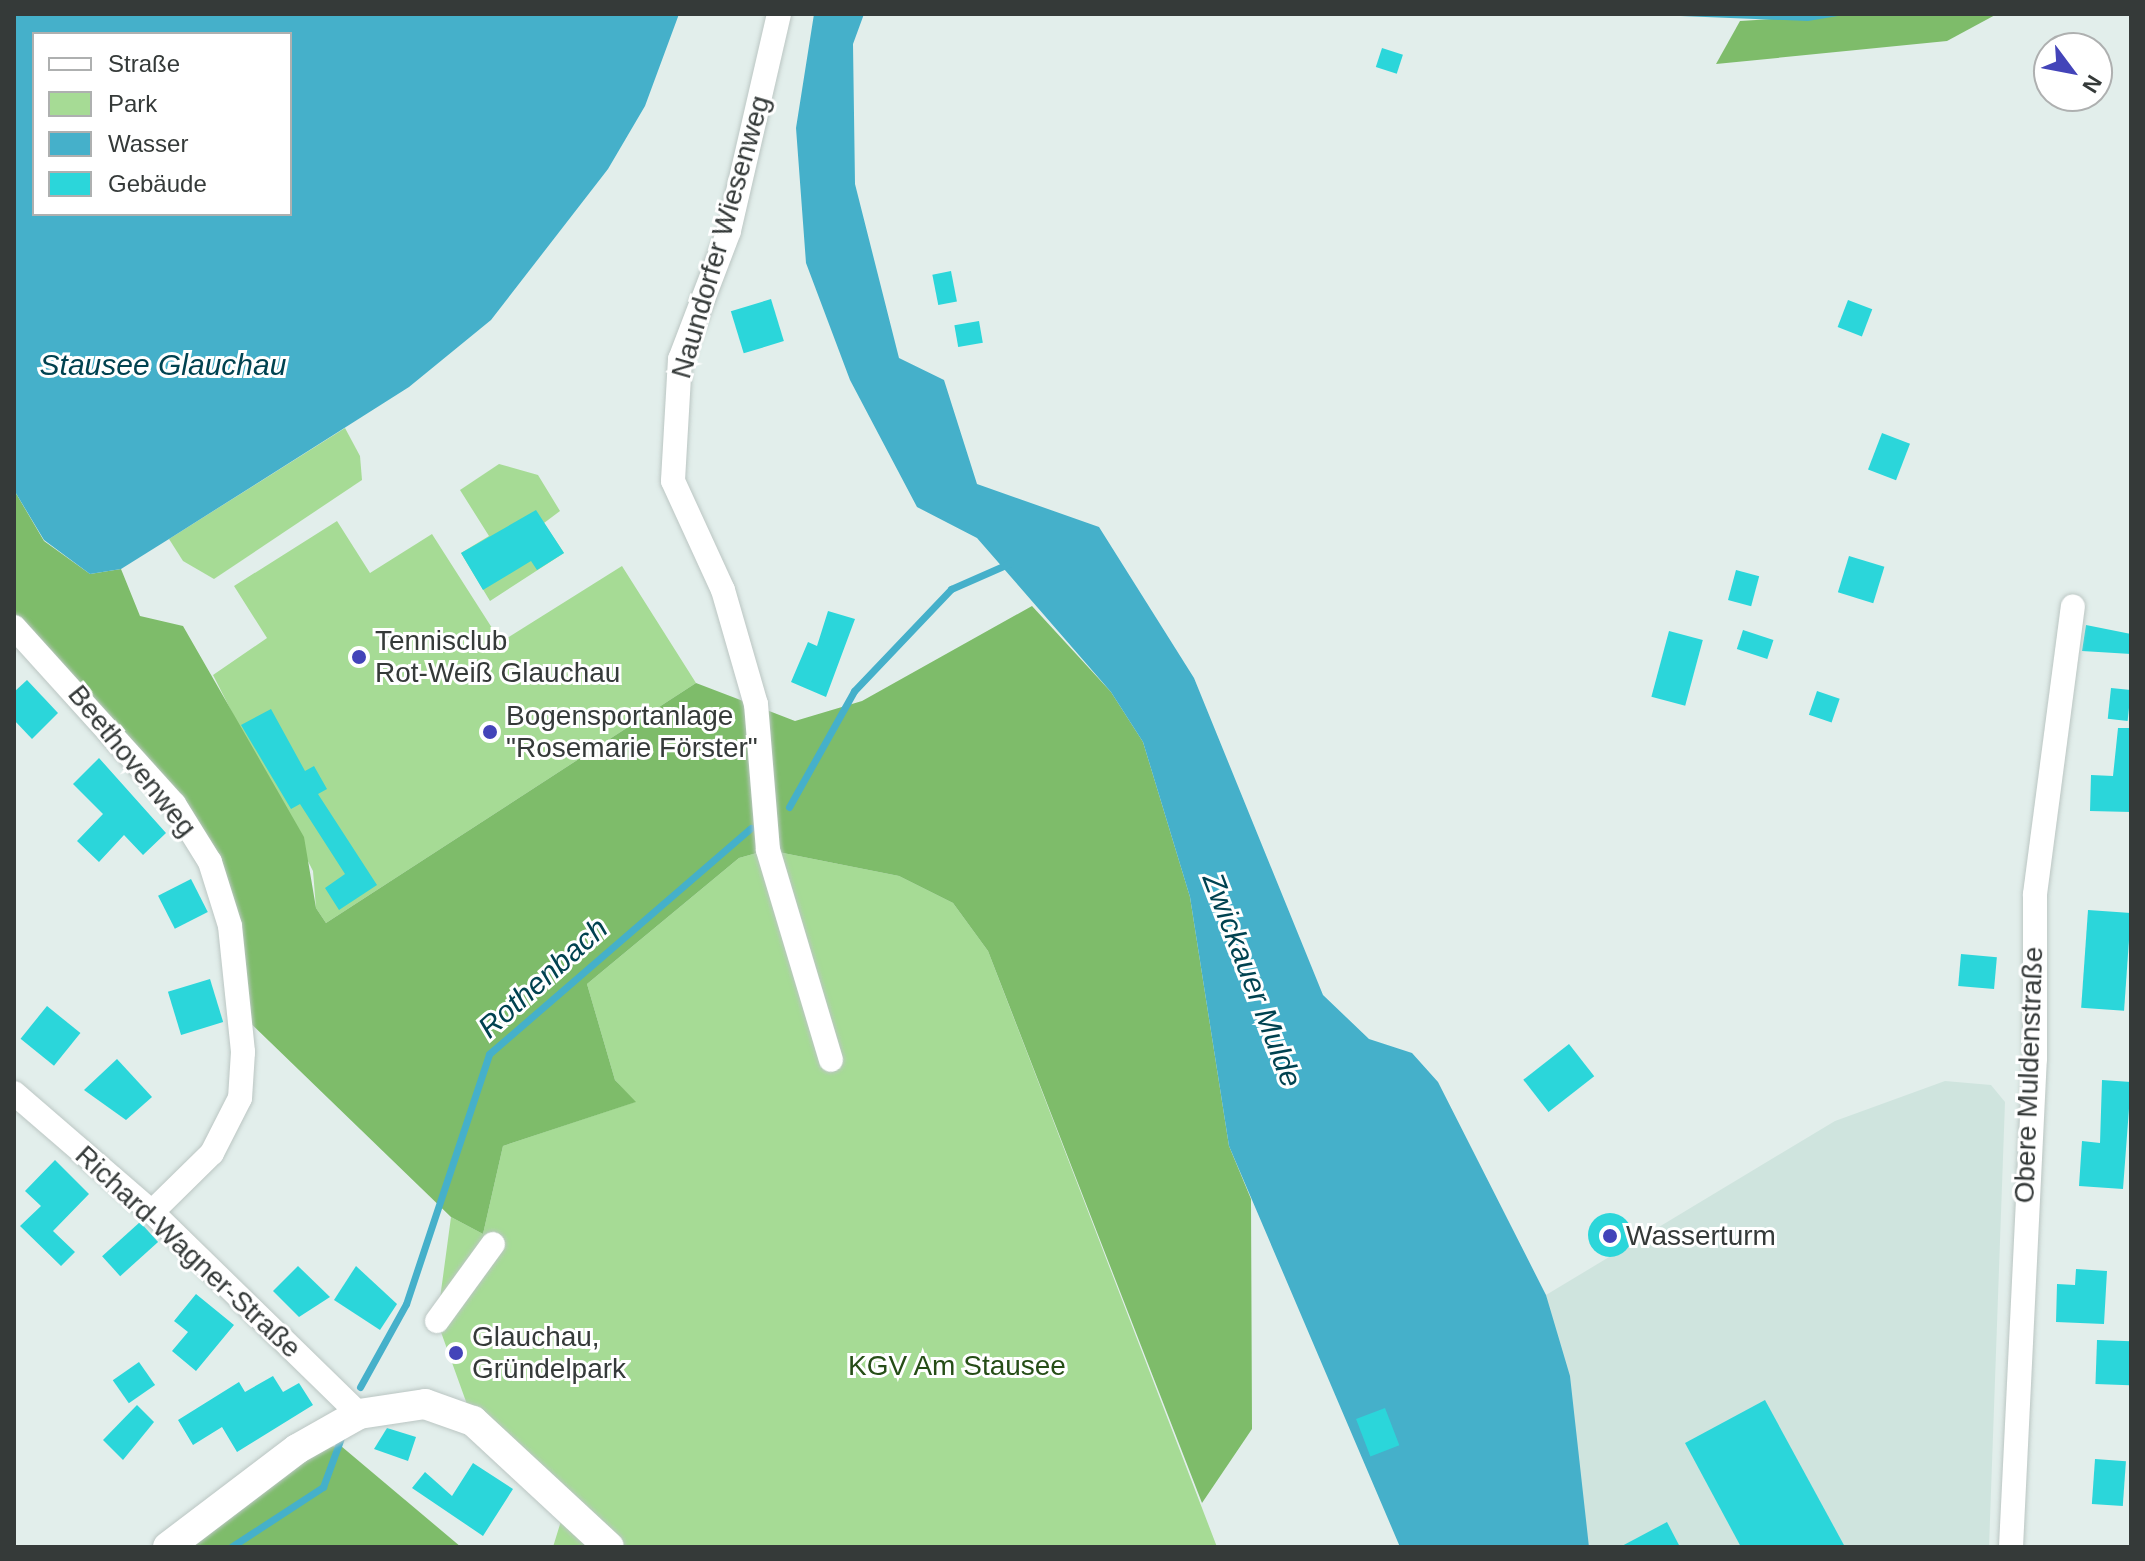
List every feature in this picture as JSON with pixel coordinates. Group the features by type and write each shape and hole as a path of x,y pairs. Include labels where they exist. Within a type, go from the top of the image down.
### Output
{"street":[{"name":"Naundorfer Wiesenweg","path":"779,14 729,231 680,359 673,481 723,590 756,704 768,850 831,1060"},
{"name":"Obere Muldenstraße","path":"2011,1547 2035,1059 2035,894 2073,606"},
{"name":"Beethovenweg","path":"18,641 174,804 210,862 230,926 243,1052 240,1098 212,1153 152,1212"},
{"name":"Richard-Wagner-Straße","path":"14,1093 152,1212 359,1414"},
{"path":"437,1321 493,1244"},
{"path":"168,1547 297,1449 359,1414 425,1404 473,1421 609,1547"}],"shaded area":[{"path":"1945,1081 1991,1085 2005,1102 1989,1547 1589,1547 1546,1295 1835,1121"}],"green space":[{"path":"1850,14 1997,14 1947,41 1716,64 1740,21"},
{"path":"345,428 360,456 362,480 214,579 183,561 169,539"},
{"path":"499,464 538,475 560,511 544,523 564,553 490,601 461,553 489,536 460,490"},
{"path":"14,490 44,541 90,574 121,569 140,616 183,626 304,837 316,908 326,923 696,683 795,721 862,701 1032,606 1111,692 1143,742 1190,897 1229,1146 1251,1199 1252,1429 1202,1503 988,951 953,903 899,876 768,850 739,858 587,984 615,1080 636,1102 503,1146 483,1234 451,1217 240,1013 210,862 14,627"},
{"path":"337,521 370,573 432,534 501,642 622,566 696,683 326,923 316,908 313,871 213,675 267,638 234,586"},
{"name":"KGV Am Stausee","path":"768,850 899,876 953,903 988,951 1217,1547 553,1547 565,1508 473,1421 437,1321 451,1217 483,1234 503,1146 635,1102 615,1080 587,984 739,858"},
{"path":"341,1446 461,1547 168,1547 302,1448"}],"water":[{"name":"Stausee Glauchau","path":"14,14 679,14 645,106 608,169 491,320 409,387 121,569 90,574 44,540 14,490"},
{"name":"Zwickauer Mulde","path":"814,14 864,14 853,44 855,184 899,358 944,380 977,484 1099,527 1194,678 1323,995 1369,1039 1412,1053 1438,1082 1546,1295 1570,1376 1589,1547 1400,1547 1229,1146 1190,897 1143,742 1111,692 977,538 917,507 850,380 806,263 796,128"},
{"path":"1631,14 1850,14 1808,21"}],"building":[{"path":"1382,48 1403,55 1397,74 1376,67"},
{"path":"951,271 957,301 938,305 932,275"},
{"path":"771,299 784,341 744,353 731,311"},
{"path":"1848,300 1872,309 1862,336 1838,327"},
{"path":"979,321 983,343 958,347 954,325"},
{"path":"1882,433 1910,444 1896,480 1868,469"},
{"path":"536,510 564,553 537,570 531,561 483,590 461,553"},
{"path":"1849,556 1884,567 1873,603 1838,592"},
{"path":"1736,570 1759,576 1751,606 1728,600"},
{"path":"828,611 855,619 826,697 791,682 808,642 817,646"},
{"path":"2086,625 2131,634 2131,654 2082,651"},
{"path":"1743,630 1773,640 1767,659 1737,649"},
{"path":"1669,631 1703,640 1685,706 1651,697"},
{"path":"27,680 58,713 32,739 14,720 14,692"},
{"path":"2111,688 2131,690 2128,721 2108,719"},
{"path":"1817,691 1840,699 1832,722 1809,715"},
{"path":"271,709 305,771 314,766 327,789 318,794 377,885 339,910 325,888 345,874 300,804 291,809 241,725"},
{"path":"2118,728 2131,728 2131,812 2090,811 2091,775 2113,776"},
{"path":"99,758 166,833 143,855 124,835 99,862 77,841 103,814 73,784"},
{"path":"191,879 208,912 175,929 158,896"},
{"path":"2088,910 2131,913 2124,1011 2081,1008"},
{"path":"1961,954 1997,957 1994,989 1958,986"},
{"path":"210,979 223,1022 181,1035 168,992"},
{"path":"47,1006 80,1033 54,1066 21,1039"},
{"path":"1569,1044 1594,1076 1549,1112 1523,1080"},
{"path":"117,1059 152,1097 126,1120 84,1090"},
{"path":"2102,1080 2131,1082 2123,1189 2079,1186 2082,1141 2100,1143"},
{"path":"55,1160 89,1194 53,1231 75,1252 61,1266 20,1226 41,1206 25,1191"},
{"name":"Wasserturm","path":"1610,1213 1625,1220 1632,1235 1625,1250 1610,1257 1595,1250 1588,1235 1595,1220"},
{"path":"140,1222 158,1242 120,1276 102,1256"},
{"path":"298,1266 330,1297 299,1317 273,1291"},
{"path":"356,1266 397,1304 380,1330 334,1300"},
{"path":"2076,1269 2107,1271 2104,1324 2056,1322 2057,1284 2075,1285"},
{"path":"196,1294 234,1325 196,1371 172,1351 188,1332 174,1321"},
{"path":"2097,1340 2131,1341 2129,1385 2095,1384"},
{"path":"139,1362 155,1385 129,1403 113,1380"},
{"path":"273,1376 283,1392 299,1383 313,1405 237,1452 222,1427 193,1445 178,1420 239,1382 245,1392"},
{"path":"1765,1400 1845,1547 1741,1547 1685,1443"},
{"path":"137,1405 154,1422 123,1460 103,1440"},
{"path":"1385,1408 1399,1445 1370,1456 1356,1419"},
{"path":"387,1428 416,1437 408,1461 374,1449"},
{"path":"2095,1459 2126,1461 2123,1506 2092,1504"},
{"path":"473,1463 513,1489 483,1536 412,1488 425,1472 452,1496"},
{"path":"1667,1522 1680,1547 1620,1547"}],"waterway":[{"name":"Rothenbach","path":"789,807 854,691 951,589 1010,563"},
{"name":"Rothenbach","path":"360,1387 406,1304 489,1054 751,828"},
{"name":"Rothenbach","path":"231,1547 323,1487 342,1435"}],"place":[{"name":"Tennisclub Rot-Weiß Glauchau","path":"359,657"},
{"name":"Bogensportanlage \"Rosemarie Förster\"","path":"490,732"},
{"name":"Wasserturm","path":"1610,1236"},
{"name":"Glauchau, Gründelpark","path":"456,1353"}]}
